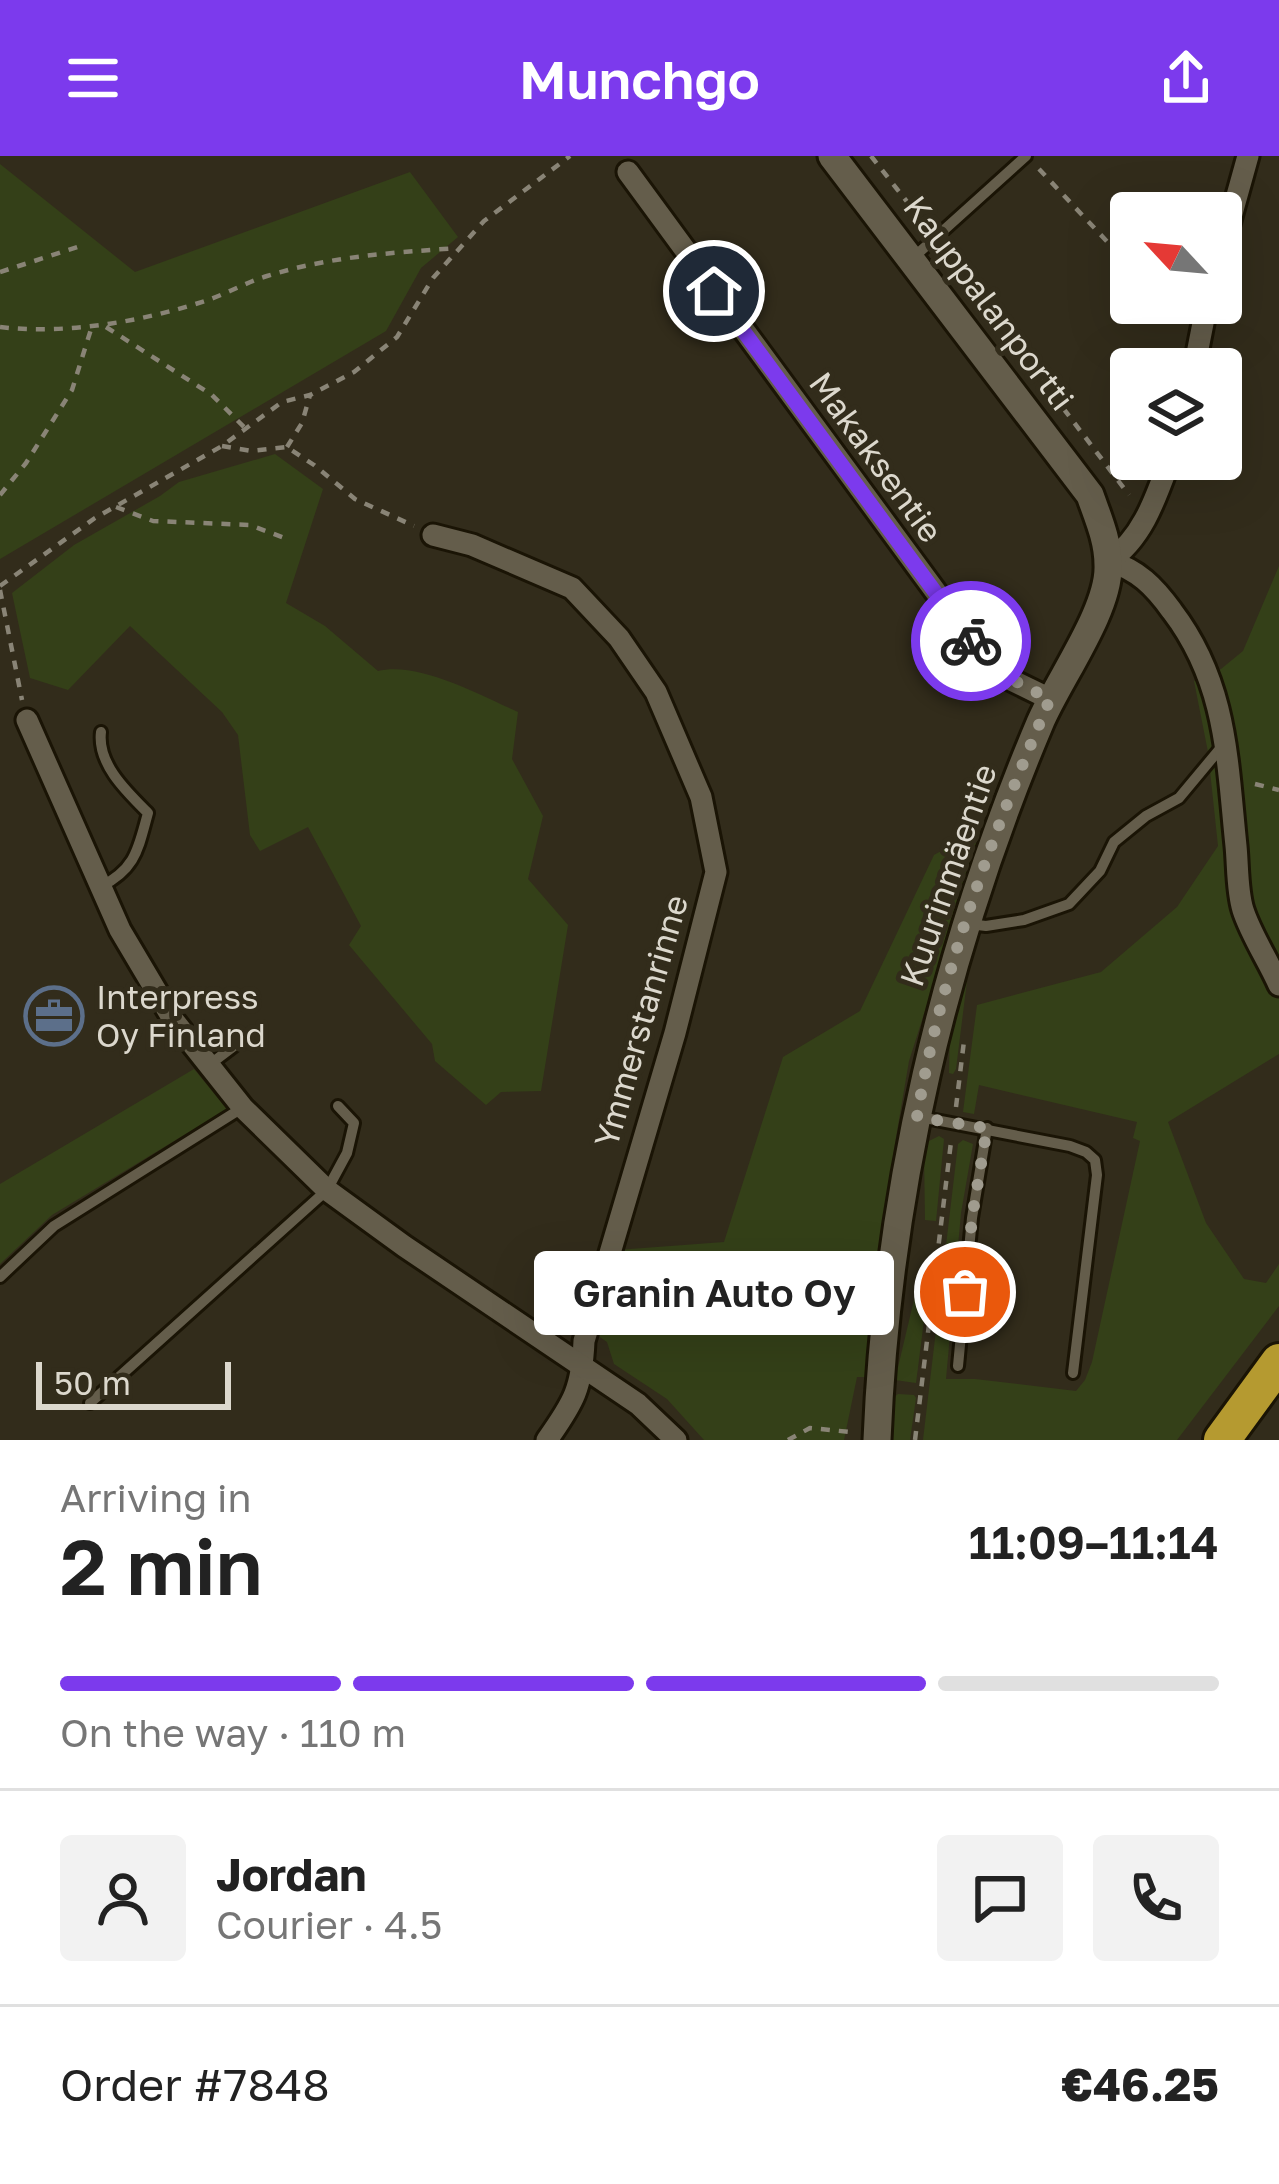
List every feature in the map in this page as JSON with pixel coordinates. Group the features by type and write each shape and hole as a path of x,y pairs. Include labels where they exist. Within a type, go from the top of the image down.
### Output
{"highway":[{"path":"1222,1440 1279,1363"}],"street":[{"name":"Kauppalanportti","path":"832,156 1090,495 1104,531 1108,561"},
{"path":"1238,192 1248,156"},
{"name":"Makaksentie","path":"628,172 982,656 1001,674 1050,699"},
{"path":"1108,561 1122,552 1146,517 1161,480"},
{"name":"Ymmerstanrinne","path":"434,536 472,545 572,588 619,638 656,692 701,797 716,872 675,1033 584,1341 574,1402 547,1440"},
{"path":"1108,561 1141,575 1183,625 1214,689 1225,742 1243,908 1279,985"},
{"name":"Kuurinmäentie","path":"864,1436 879,1387 895,1253 930,1051 966,924 1018,776 1050,699 1100,605 1108,561"},
{"path":"27,720 121,931 174,1021 243,1108 326,1190 638,1404 676,1440"}],"lane":[{"path":"911,259 1026,156"},
{"path":"100,887 116,879 135,859 148,813 122,785 99,747 101,733"},
{"path":"966,924 1024,920 1069,904 1100,871 1114,842 1179,798 1225,742"},
{"path":"208,1064 242,1040"},
{"path":"90,1403 326,1190 347,1153 354,1123 338,1106"},
{"path":"0,1277 54,1226 243,1108"},
{"path":"917,1117 1070,1146 1095,1160 1073,1373"},
{"path":"958,1366 972,1218 987,1128"}],"path":[{"path":"27,720 0,588 95,518 222,446 282,401 310,395 354,372 397,337 433,278 484,220 570,156"},
{"path":"872,156 1146,517"},
{"path":"1026,156 1110,246"},
{"path":"0,272 84,245"},
{"path":"0,327 34,331 104,325 206,301 265,276 354,255 459,248"},
{"path":"104,325 212,394 246,429"},
{"path":"0,495 72,390 92,326"},
{"path":"287,447 302,423 310,395"},
{"path":"222,446 251,451 287,447 355,499 434,536"},
{"path":"116,507 153,521 250,525 287,539"},
{"path":"915,1440 966,1029"},
{"path":"788,1440 810,1428 864,1436"}],"green space":[{"path":"0,164 135,272 410,172 458,237 421,268 386,331 0,559"},
{"path":"275,454 323,489 286,603 325,626 378,671 430,675 518,712 512,759 543,816 528,879 568,925 541,1091 501,1092 486,1105 435,1061 432,1044 349,945 361,926 308,827 260,851 250,835 238,735 222,712 130,626 68,690 30,678 12,593 74,545 179,482"},
{"path":"1279,566 1279,1054 1168,1122 1206,1223 1244,1279 1266,1283 1279,1264 1279,1306 1177,1440 923,1440 958,1144 963,1140 973,1144 961,1213 946,1379 1076,1391 1085,1380 1140,1141 1133,1138 1137,1122 979,1085 974,1114 963,1112 977,1005 1101,972 1177,907 1218,846 1208,752 1194,681 1221,669 1243,651"},
{"path":"975,832 980,838 909,1061 867,1377 857,1377 844,1440 704,1440 667,1399 614,1364 607,1342 594,1333 617,1250 724,1242 783,1057 860,1011 934,855"},
{"path":"966,970 953,1074 949,1073 950,1025"},
{"path":"194,1069 227,1109 52,1215 0,1264 0,1184"},
{"path":"939,1136 944,1139 936,1221 925,1220 925,1143"},
{"path":"917,1287 928,1289 916,1383 895,1380"},
{"path":"898,1394 916,1398 910,1440 888,1440 892,1399"}],"way so far":[{"path":"965,1292 987,1128 917,1117 924,1073 966,924 1050,699 1001,674 971,641"}],"place":[{"name":"Interpress Oy Finland","path":"54,1016"},
{"name":"Granin Auto Oy","path":"965,1292"}],"route":[{"path":"714,291 971,641"}]}
